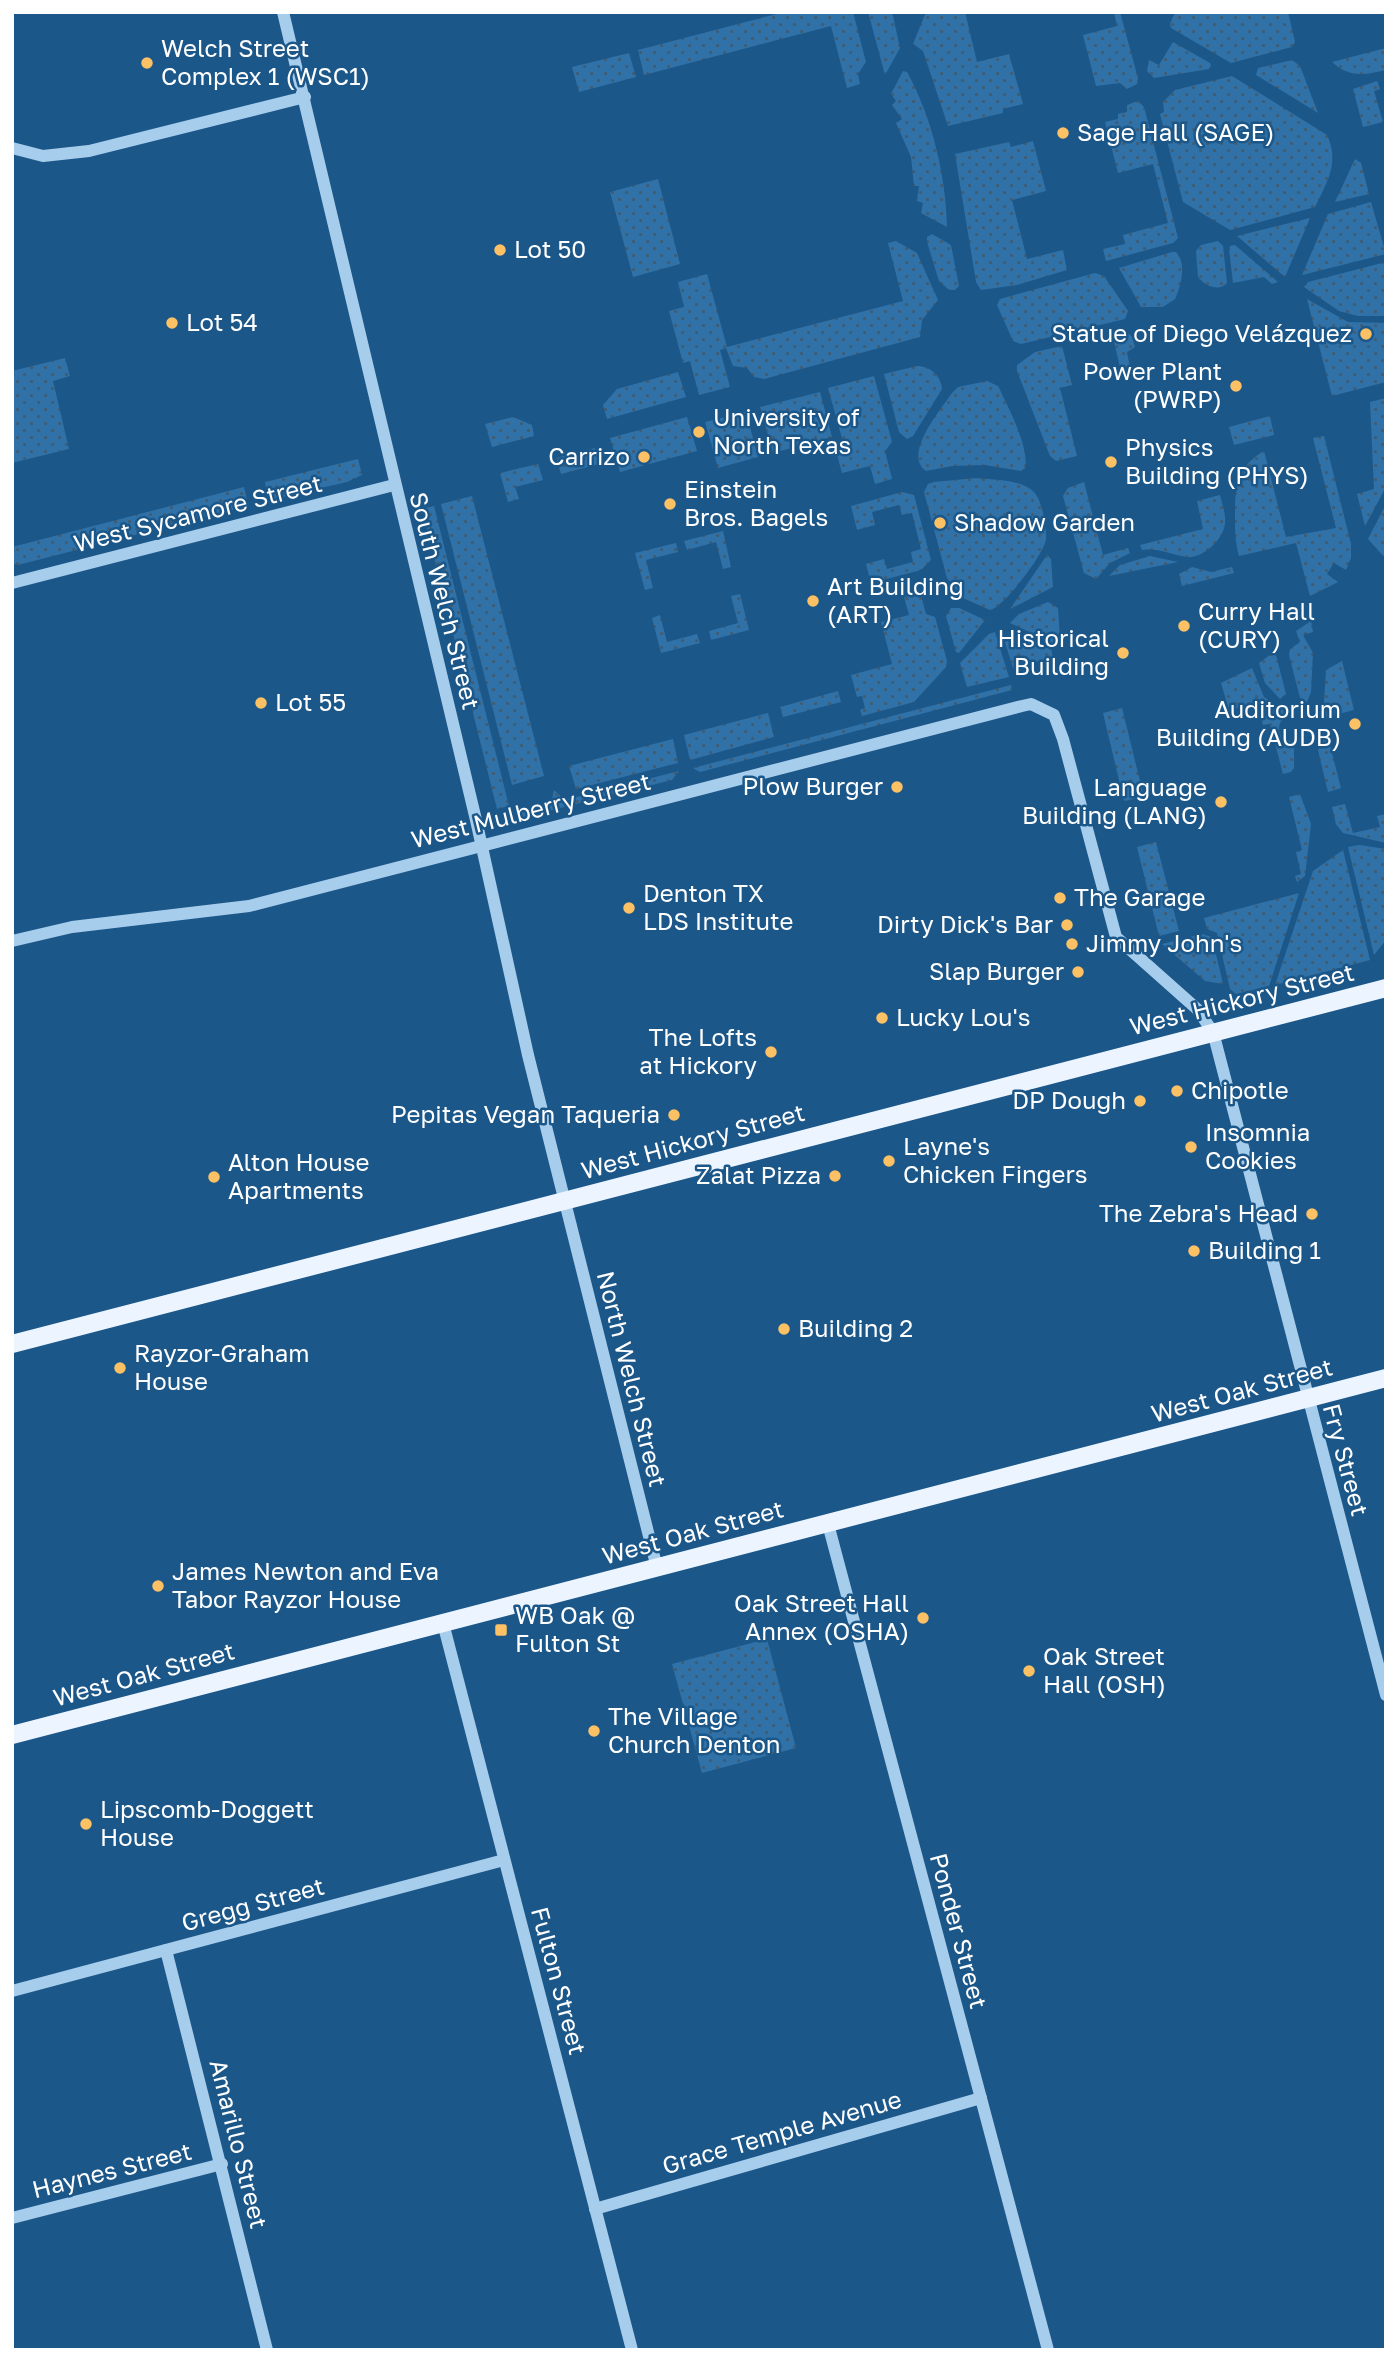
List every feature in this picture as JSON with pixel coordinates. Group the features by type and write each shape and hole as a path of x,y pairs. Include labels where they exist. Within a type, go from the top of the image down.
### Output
{"main road":[{"name":"West Hickory Street","path":"12,1344 1386,988"},
{"name":"West Oak Street","path":"12,1735 1386,1378"}],"street":[{"name":"South Welch Street","path":"283,12 564,1201"},
{"path":"12,148 44,156 89,151 305,97"},
{"name":"West Sycamore Street","path":"12,583 394,485"},
{"name":"West Mulberry Street","path":"12,941 72,927 248,906 1031,704 1054,715 1063,739 1116,937 1197,1009 1213,1032"},
{"name":"Fry Street","path":"1213,1032 1386,1695"},
{"name":"North Welch Street","path":"564,1201 657,1568"},
{"name":"Ponder Street","path":"828,1524 1048,2350"},
{"name":"Fulton Street","path":"443,1623 632,2350"},
{"name":"Gregg Street","path":"12,1991 504,1860"},
{"name":"Amarillo Street","path":"166,1950 267,2350"},
{"name":"Grace Temple Avenue","path":"596,2209 981,2098"},
{"name":"Haynes Street","path":"12,2218 222,2164"}],"shaded area":[{"path":"784,12 853,12 866,62 858,74 860,84 847,88 831,26 644,75 638,50"},
{"path":"868,12 892,12 900,48 885,75"},
{"path":"926,12 965,12 977,62 1009,54 1023,104 1003,109 1003,113 948,126 923,51 913,44"},
{"path":"1114,12 1120,12 1138,78 1137,84 1127,89 1120,83 1096,86 1083,35 1117,26"},
{"path":"1175,12 1288,12 1295,42 1292,47 1231,63 1171,28"},
{"path":"1173,42 1210,63 1209,69 1154,78 1147,71 1149,60 1159,65"},
{"path":"1386,48 1386,70 1351,73 1332,62"},
{"path":"629,53 636,77 579,92 572,67"},
{"path":"1292,60 1300,66 1318,113 1256,75 1258,68"},
{"path":"903,71 907,72 916,89 936,147 944,188 947,227 921,213 923,203 917,201 919,186 914,186 911,157 896,123 902,119 892,105 896,101 891,94"},
{"path":"1232,76 1327,135 1331,145 1332,163 1315,207 1230,230 1183,202 1160,114 1164,112 1163,102 1175,90"},
{"path":"1377,81 1380,89 1374,91 1383,122 1363,127 1353,89"},
{"path":"1138,101 1144,107 1178,238 1173,243 1106,261 1103,249 1125,244 1123,235 1168,223 1153,164 1118,173 1105,122 1118,119 1118,114 1127,112 1127,105"},
{"path":"1033,141 1046,191 1012,200 1027,259 1063,250 1067,270 1017,285 981,290 976,282 955,154 1009,142 1011,147"},
{"path":"1355,159 1361,163 1369,194 1335,202"},
{"path":"658,179 680,264 633,277 610,192"},
{"path":"1371,202 1386,254 1302,275 1328,214"},
{"path":"1310,218 1285,277 1237,236"},
{"path":"932,234 951,245 959,286 955,290 949,290 939,281 927,242 927,237"},
{"path":"896,241 917,253 938,300 922,320 920,337 764,379 754,377 747,368 733,366 726,348 720,350 730,387 699,395 690,361 683,363 669,311 684,307 678,282 707,274 727,347 903,301 888,243"},
{"path":"1218,241 1223,246 1227,283 1216,287 1204,283 1198,277 1196,251 1201,245"},
{"path":"1235,245 1278,282 1272,284 1264,277 1233,283 1229,249"},
{"path":"1176,252 1182,268 1175,299 1163,307 1141,307 1119,268"},
{"path":"1386,262 1386,316 1358,316 1339,311 1304,287 1308,282"},
{"path":"1095,273 1104,276 1128,311 1125,319 1021,344 1013,341 997,305 1000,299"},
{"path":"1307,299 1348,322 1386,323 1386,382 1332,396"},
{"path":"1125,330 1132,337 1135,347 1127,352 1130,368 1121,372 1112,333"},
{"path":"1062,346 1072,385 1060,388 1077,456 1056,461 1050,456 1017,365 1035,352"},
{"path":"65,358 70,376 53,381 69,449 12,463 12,371"},
{"path":"917,366 934,372 942,389 913,436 907,439 899,432 884,374"},
{"path":"678,372 686,397 607,419 603,405 617,389"},
{"path":"874,376 892,442 885,451 892,479 875,484 870,466 842,473 837,455 846,453 828,388"},
{"path":"987,381 998,386 1012,415 1024,449 1025,468 1021,471 985,465 952,466 926,471 920,464 918,454 926,432 940,410 958,387"},
{"path":"820,392 832,437 773,453 760,407"},
{"path":"1386,398 1386,487 1365,526 1357,494 1374,489 1370,402"},
{"path":"746,412 758,457 718,468 705,422"},
{"path":"1270,416 1274,435 1234,445 1229,427"},
{"path":"513,417 532,425 534,436 492,447 485,424"},
{"path":"687,417 697,451 620,472 610,438"},
{"path":"1324,436 1351,544 1351,558 1346,570 1334,563 1327,574 1338,582 1310,596 1296,543 1239,556 1235,532 1236,498 1243,472 1255,457 1264,451 1286,537 1336,528 1313,438"},
{"path":"595,448 599,464 561,474 556,458"},
{"path":"358,459 362,475 347,482 274,499 267,494 265,482"},
{"path":"538,464 543,480 515,487 519,499 508,502 500,473"},
{"path":"976,478 1007,481 1034,492 1046,528 1046,539 1039,556 1004,600 990,610 963,598 947,578 924,492 928,484 934,482"},
{"path":"1084,482 1103,555 1128,548 1130,553 1110,563 1096,579 1084,573 1063,496 1068,488"},
{"path":"244,487 247,500 240,508 18,565 12,563 12,547"},
{"path":"902,492 914,495 931,560 921,570 871,583 866,564 884,559 887,569 913,562 911,552 921,549 912,513 902,515 899,505 872,512 875,525 857,530 851,506"},
{"path":"1220,495 1225,523 1221,535 1212,547 1193,557 1142,550 1140,545 1203,529 1197,501"},
{"path":"472,496 544,776 512,785 441,504"},
{"path":"1386,504 1386,559 1368,539"},
{"path":"434,506 509,806 497,809 422,509"},
{"path":"723,531 731,567 723,569 716,542 687,550 684,541"},
{"path":"676,543 678,552 646,560 653,588 645,590 635,553"},
{"path":"1047,555 1051,559 1053,587 1010,609"},
{"path":"1150,556 1178,562 1109,576 1120,565"},
{"path":"1192,567 1211,572 1232,567 1234,573 1182,586 1179,574"},
{"path":"920,592 926,614 935,617 947,661 946,667 914,702 862,716 860,710 865,708 862,696 857,697 851,675 892,664 881,622 909,615 904,597"},
{"path":"740,594 749,630 711,640 709,631 738,623 731,596"},
{"path":"1048,602 1058,608 1060,639 1057,645 1010,623 1019,614"},
{"path":"951,608 959,608 985,620 959,653 956,652 946,616"},
{"path":"660,615 667,642 697,634 700,643 661,653 652,618"},
{"path":"1311,621 1313,632 1303,635 1313,653 1311,692 1307,702 1300,698 1289,655 1290,649 1300,642 1296,631"},
{"path":"995,632 1009,677 967,687 960,663 989,634"},
{"path":"1008,634 1051,649 1053,657 1013,668 1004,639"},
{"path":"1275,651 1286,694 1280,699 1265,683 1259,663"},
{"path":"1342,661 1354,710 1323,718 1326,670"},
{"path":"1252,668 1264,697 1290,715 1283,719 1279,727 1282,738 1294,742 1294,768 1291,772 1283,774 1270,724 1263,725 1259,710 1252,711 1251,705 1229,710 1221,683"},
{"path":"1011,685 1012,690 700,772 693,768"},
{"path":"838,691 841,702 783,717 780,707"},
{"path":"1122,708 1144,797 1124,801 1103,713"},
{"path":"768,713 774,737 690,760 684,735"},
{"path":"1326,730 1341,788 1328,792 1318,750 1322,732"},
{"path":"673,739 678,763 576,789 569,766"},
{"path":"679,771 672,780 520,818 518,813 551,804 554,790 565,800"},
{"path":"1300,794 1311,824 1305,876 1297,882 1295,876 1301,874 1296,852 1302,850 1289,797"},
{"path":"1345,804 1353,833 1380,827 1377,816 1386,814 1386,843 1343,833 1336,824 1332,807"},
{"path":"1156,842 1179,931 1159,936 1137,847"},
{"path":"1359,845 1386,849 1386,940 1374,955 1348,847"},
{"path":"1343,850 1370,960 1275,985 1313,871"},
{"path":"1299,893 1269,986 1236,994 1230,989 1217,933 1207,929 1204,918"},
{"path":"1202,934 1212,937 1223,984 1205,981 1162,944"},
{"path":"767,1639 796,1748 702,1773 672,1664"}],"place":[{"name":"Welch Street Complex 1 (WSC1)","path":"147,63"},
{"name":"Sage Hall (SAGE)","path":"1063,133"},
{"name":"Lot 50","path":"500,250"},
{"name":"Lot 54","path":"172,323"},
{"name":"Statue of Diego Velázquez","path":"1366,334"},
{"name":"Power Plant (PWRP)","path":"1236,386"},
{"name":"University of North Texas","path":"699,432"},
{"name":"Carrizo","path":"644,457"},
{"name":"Physics Building (PHYS)","path":"1111,462"},
{"name":"Einstein Bros. Bagels","path":"670,504"},
{"name":"Shadow Garden","path":"940,523"},
{"name":"Art Building (ART)","path":"813,601"},
{"name":"Curry Hall (CURY)","path":"1184,626"},
{"name":"Historical Building","path":"1123,653"},
{"name":"Lot 55","path":"261,703"},
{"name":"Auditorium Building (AUDB)","path":"1355,724"},
{"name":"Plow Burger","path":"897,787"},
{"name":"Language Building (LANG)","path":"1221,802"},
{"name":"The Garage","path":"1060,898"},
{"name":"Denton TX LDS Institute","path":"629,908"},
{"name":"Dirty Dick's Bar","path":"1067,925"},
{"name":"Jimmy John's","path":"1072,944"},
{"name":"Slap Burger","path":"1078,972"},
{"name":"Lucky Lou's","path":"882,1018"},
{"name":"The Lofts at Hickory","path":"771,1052"},
{"name":"Chipotle","path":"1177,1091"},
{"name":"DP Dough","path":"1140,1101"},
{"name":"Pepitas Vegan Taqueria","path":"674,1115"},
{"name":"Insomnia Cookies","path":"1191,1147"},
{"name":"Layne's Chicken Fingers","path":"889,1161"},
{"name":"Zalat Pizza","path":"835,1176"},
{"name":"Alton House Apartments","path":"214,1177"},
{"name":"The Zebra's Head","path":"1312,1214"},
{"name":"Building 1","path":"1194,1251"},
{"name":"Building 2","path":"784,1329"},
{"name":"Rayzor-Graham House","path":"120,1368"},
{"name":"James Newton and Eva Tabor Rayzor House","path":"158,1586"},
{"name":"Oak Street Hall Annex (OSHA)","path":"923,1618"},
{"name":"WB Oak @ Fulton St","path":"501,1630"},
{"name":"Oak Street Hall (OSH)","path":"1029,1671"},
{"name":"The Village Church Denton","path":"594,1731"},
{"name":"Lipscomb-Doggett House","path":"86,1824"}]}
